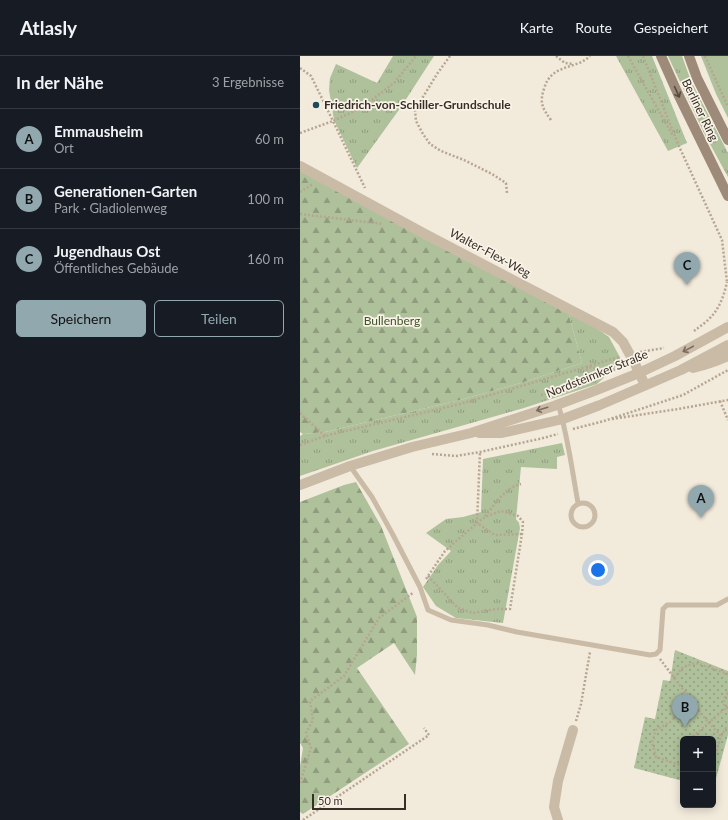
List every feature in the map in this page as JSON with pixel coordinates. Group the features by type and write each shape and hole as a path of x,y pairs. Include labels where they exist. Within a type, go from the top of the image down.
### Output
{"main road":[{"name":"Berliner Ring","path":"661,56 727,196"},
{"name":"Berliner Ring","path":"689,56 697,78 728,140"}],"street":[{"name":"Walter-Flex-Weg","path":"300,166 374,207 613,332 623,342 644,385"},
{"name":"Nordsteimker Straße","path":"300,485 350,466 412,447 471,433 594,391 637,368 675,356 726,327"},
{"name":"Nordsteimker Straße","path":"471,433 502,433 563,419 600,405 681,370 728,345"},
{"path":"681,370 701,366 728,356"},
{"path":"558,820 554,807 558,781 573,730"}],"lane":[{"path":"558,404 566,431 578,503"},
{"path":"350,466 372,497 420,587 428,610 451,620 488,625 517,632 650,655 656,654 660,650 663,609 667,605 716,605 728,598"},
{"path":"578,503 586,503 593,507 596,514 594,521 588,527 581,527 574,523 571,516 572,509 578,503"}],"path":[{"path":"300,133 333,121 361,108 394,83 416,56"},
{"path":"450,56 415,110 416,121 430,144 441,151 464,160 497,177 506,183 507,193"},
{"path":"556,56 566,63 573,64"},
{"path":"552,120 544,110 541,97 549,78 555,72 581,62 590,56"},
{"path":"628,56 678,144"},
{"path":"643,56 678,144 722,240 728,282 717,310 704,324 691,334"},
{"path":"705,56 728,107"},
{"path":"300,68 310,76 374,207"},
{"path":"300,214 386,224"},
{"path":"665,348 670,346"},
{"path":"300,445 326,436 460,404 586,367 617,370 637,368"},
{"path":"431,454 456,456 480,452 539,439 604,421 683,395 728,369"},
{"path":"604,421 728,400"},
{"path":"720,401 728,420"},
{"path":"300,413 326,436"},
{"path":"477,523 480,452"},
{"path":"300,783 311,748 306,733 313,720 310,701 344,676 379,618 420,587 445,551 485,517 504,493 516,485 521,484"},
{"path":"428,576 458,608 473,613 496,609 510,609 523,522 518,516 501,511 485,517"},
{"path":"477,523 495,535 522,534"},
{"path":"573,730 581,704 591,645"},
{"path":"656,654 709,723 721,736"},
{"path":"674,678 684,667 696,663 728,674"},
{"path":"694,736 727,708 724,702 725,696 728,694"},
{"path":"680,765 656,757 652,742 656,730 670,722 691,700"},
{"path":"303,820 429,735 424,728"},
{"path":"716,751 721,736 726,728 728,728"}],"green space":[{"path":"393,56 434,56 401,107 357,168 334,120 329,90 330,78 336,64 377,83"},
{"path":"616,56 652,56 687,143 668,151"},
{"path":"668,56 682,56 691,81 728,153 728,177 704,133"},
{"path":"701,56 728,56 728,118 716,94"},
{"name":"Bullenberg","path":"300,166 567,308 582,363 524,382 460,400 325,432 303,434 300,432"},
{"path":"567,308 609,337 622,361 597,384 524,408 373,451 300,476 300,436 303,434 325,432 460,400 524,382 582,363"},
{"path":"562,443 565,455 557,457 557,469 521,467 516,519 520,528 503,623 456,618 436,606 423,587 438,565 451,551 426,533 446,519 463,517 481,512 483,459"},
{"path":"356,482 381,526 417,617 417,655 415,675 394,643 357,668 409,744 303,814 300,812 300,766 303,748 300,743 300,502 344,485"},
{"path":"675,650 728,671 728,735 716,778 716,736 680,736 680,780 634,768 645,717 655,719 663,680 670,681"}],"place":[{"name":"Friedrich-von-Schiller-Grundschule","path":"316,105"},
{"name":"Jugendhaus Ost","path":"687,285"},
{"name":"Emmausheim","path":"701,518"},
{"name":"Generationen-Garten","path":"685,727"}]}
